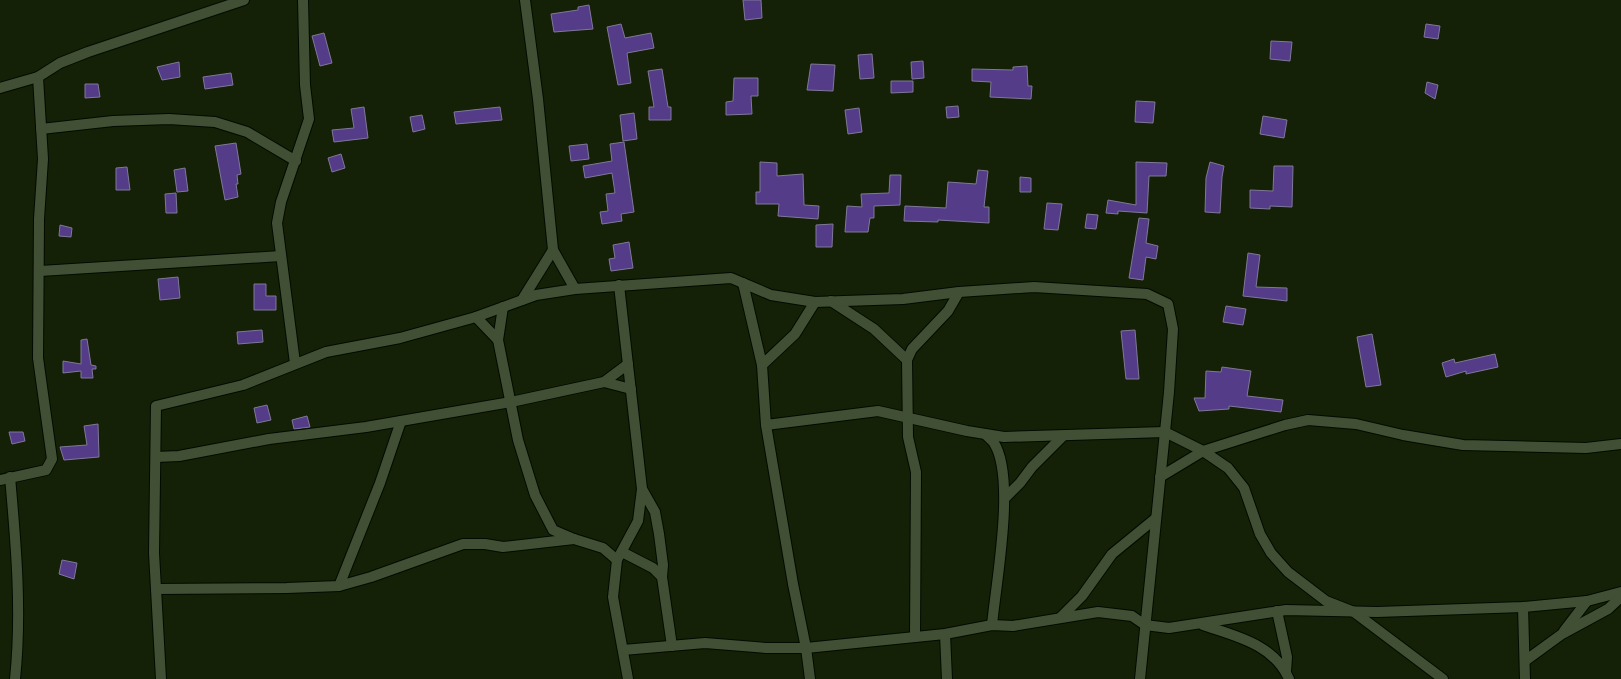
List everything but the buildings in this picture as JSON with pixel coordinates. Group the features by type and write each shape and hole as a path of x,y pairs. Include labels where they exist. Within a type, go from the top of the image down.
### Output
{"street":[{"path":"0,88 38,77 60,63 88,52 244,0"},
{"path":"295,363 277,223 281,202 296,161 309,118 305,78 303,0"},
{"path":"525,0 538,98 553,250 575,289"},
{"path":"15,679 17,660 17,548 5,478 46,470 52,459 38,358 40,271 39,219 43,158 38,77"},
{"path":"41,129 114,121 169,119 215,122 247,132 296,161"},
{"path":"522,300 553,250"},
{"path":"40,271 281,256"},
{"path":"161,679 154,553 156,406 244,385 295,363 326,352 400,338 476,317 536,295 575,289 710,278 731,278 771,295 815,302 903,299 960,292 1042,287 1148,294 1168,304 1173,329 1165,432 1140,679"},
{"path":"743,283 762,365 766,425 793,584 806,648 810,679"},
{"path":"619,285 642,489 638,521 620,556 613,597 628,679"},
{"path":"915,637 916,472 908,437 909,417 907,360 912,349 948,311 960,292"},
{"path":"832,301 874,329 907,360"},
{"path":"762,365 794,334 815,302"},
{"path":"503,307 498,340 518,440 535,495 553,530 653,568 662,578"},
{"path":"476,317 498,340"},
{"path":"156,457 179,456 269,439 401,421 511,402 604,382 628,364"},
{"path":"604,382 631,389"},
{"path":"766,425 878,412 909,417 936,425 1004,437 1165,432 1203,451 1228,468 1244,488 1260,534 1271,553 1288,572 1304,586 1326,601 1354,612 1443,679"},
{"path":"1160,477 1203,451 1285,425 1308,420 1356,424 1403,436 1463,445 1586,448 1621,444"},
{"path":"339,586 380,483 401,421"},
{"path":"985,434 994,443 1001,462 1005,498 992,625"},
{"path":"1005,498 1020,483 1032,467 1063,436"},
{"path":"642,489 655,512 663,565 662,578 672,646"},
{"path":"1061,617 1082,596 1112,554 1156,518"},
{"path":"156,589 339,586 371,577 463,544 485,544 503,547 574,539"},
{"path":"623,650 705,643 766,648 806,648 945,634 992,625 1012,626 1098,612 1132,616 1145,625 1169,628 1286,610 1354,612 1433,611 1523,607 1587,601 1621,592"},
{"path":"1525,661 1562,634 1608,609 1621,597"},
{"path":"1562,634 1587,601"},
{"path":"1523,607 1525,679"},
{"path":"1277,611 1287,658 1288,676"},
{"path":"1200,624 1255,643 1272,655 1288,676"},
{"path":"945,634 947,679"}]}
